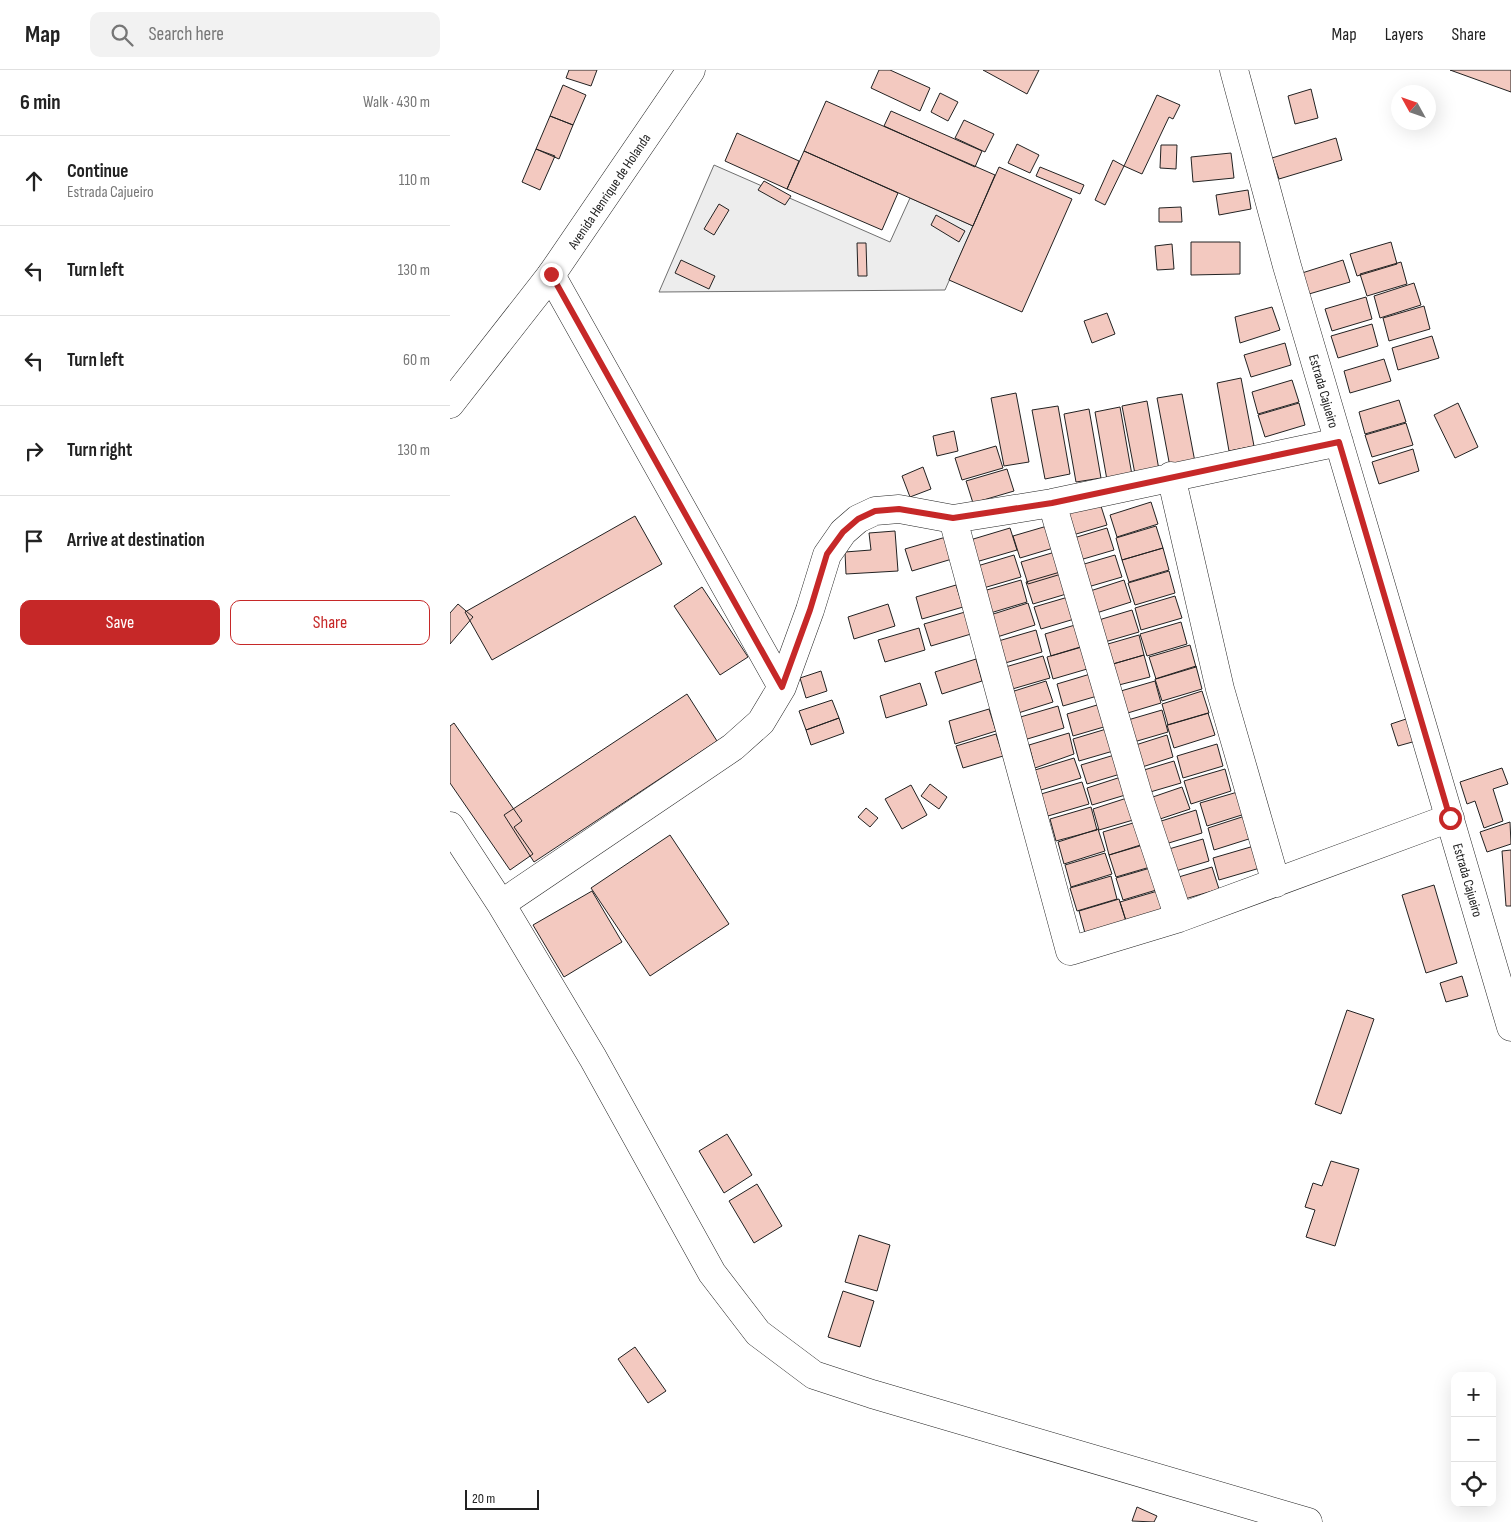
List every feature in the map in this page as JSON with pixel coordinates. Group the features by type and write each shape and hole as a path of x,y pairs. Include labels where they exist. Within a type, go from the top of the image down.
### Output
{"street":[{"name":"Avenida Henrique de Holanda","path":"450,404 551,274 691,70"},
{"name":"Estrada Cajueiro","path":"1234,70 1287,266 1511,1027"},
{"path":"551,274 782,687"},
{"path":"501,904 733,748 761,722 782,687 810,610 827,554 843,532 858,519 875,511 899,509 953,518 1052,503 1171,476 1339,442"},
{"path":"1171,476 1220,689 1276,883"},
{"path":"1052,503 1138,795 1179,918"},
{"path":"953,518 1070,951 1179,918 1450,818"},
{"path":"450,826 501,904 593,1058 712,1273 758,1333 814,1375 882,1397 1308,1522"}],"shaded area":[{"path":"714,165 890,242 910,198 973,226 945,290 659,292"}],"building":[{"path":"569,70 597,70 591,86 566,78"},
{"path":"879,70 890,70 930,88 920,111 871,88"},
{"path":"983,70 1039,70 1027,94"},
{"path":"1450,70 1511,70 1511,92"},
{"path":"563,85 586,95 573,125 550,116"},
{"path":"1311,89 1318,118 1295,124 1288,96"},
{"path":"940,93 958,102 948,121 931,112"},
{"path":"1157,95 1180,105 1173,119 1169,117 1142,174 1124,166"},
{"path":"826,101 995,175 973,226 804,151"},
{"path":"891,111 982,151 975,167 884,126"},
{"path":"550,116 573,125 559,159 536,149"},
{"path":"964,120 994,134 985,152 955,138"},
{"path":"737,133 799,161 787,189 725,161"},
{"path":"1336,138 1342,160 1279,179 1272,158"},
{"path":"1017,144 1039,155 1030,173 1008,163"},
{"path":"1161,145 1177,145 1176,169 1160,168"},
{"path":"536,149 555,156 540,190 522,182"},
{"path":"804,151 898,193 882,230 787,189"},
{"path":"1231,153 1234,178 1193,182 1191,157"},
{"path":"1113,160 1124,166 1105,205 1095,200"},
{"path":"999,167 1072,199 1022,312 949,280"},
{"path":"1040,167 1084,185 1080,194 1036,176"},
{"path":"764,181 791,196 785,205 758,190"},
{"path":"1248,190 1251,209 1219,215 1216,195"},
{"path":"719,204 729,210 714,235 704,229"},
{"path":"1181,207 1182,222 1159,222 1159,208"},
{"path":"936,215 965,231 959,242 931,225"},
{"path":"1191,242 1240,242 1240,274 1191,275"},
{"path":"1391,242 1397,264 1357,276 1350,254"},
{"path":"857,243 866,243 867,276 858,276"},
{"path":"1172,244 1174,269 1157,270 1155,246"},
{"path":"681,260 715,276 709,289 675,273"},
{"path":"1343,260 1350,282 1309,294 1302,273"},
{"path":"1401,262 1407,284 1367,296 1360,274"},
{"path":"1414,283 1421,305 1380,318 1374,296"},
{"path":"1366,297 1372,319 1332,331 1325,309"},
{"path":"1424,306 1430,329 1389,341 1383,318"},
{"path":"1272,307 1280,330 1240,343 1235,317"},
{"path":"1107,313 1115,334 1092,343 1084,321"},
{"path":"1372,324 1378,346 1338,358 1331,336"},
{"path":"1432,336 1439,358 1398,370 1392,348"},
{"path":"1285,343 1291,365 1251,377 1244,355"},
{"path":"1384,359 1391,381 1350,393 1344,371"},
{"path":"1241,378 1254,446 1229,451 1217,383"},
{"path":"1292,380 1299,402 1258,414 1252,392"},
{"path":"1016,393 1029,462 1004,466 991,398"},
{"path":"1182,394 1195,462 1170,467 1157,398"},
{"path":"1399,400 1406,422 1365,434 1359,412"},
{"path":"1147,401 1159,470 1135,474 1122,406"},
{"path":"1299,403 1305,425 1265,437 1258,415"},
{"path":"1458,403 1478,447 1455,458 1434,415"},
{"path":"1058,406 1070,474 1045,479 1032,410"},
{"path":"1120,407 1132,475 1107,480 1095,412"},
{"path":"1089,409 1101,478 1076,482 1064,414"},
{"path":"1406,423 1413,445 1372,457 1365,435"},
{"path":"954,431 958,451 937,456 933,436"},
{"path":"996,446 1003,468 962,480 955,458"},
{"path":"1413,449 1419,471 1379,484 1372,462"},
{"path":"923,467 931,489 910,497 902,476"},
{"path":"1007,469 1014,491 973,503 966,481"},
{"path":"1151,502 1158,524 1117,537 1110,515"},
{"path":"1100,503 1107,525 1066,537 1060,516"},
{"path":"635,516 662,564 492,660 465,612"},
{"path":"1054,524 1060,546 1020,558 1013,536"},
{"path":"1156,526 1163,548 1122,560 1116,538"},
{"path":"1010,528 1017,550 976,562 970,540"},
{"path":"1107,528 1114,550 1073,562 1067,540"},
{"path":"895,531 898,571 846,574 845,552 871,550 869,533"},
{"path":"946,537 952,559 912,571 905,549"},
{"path":"1163,548 1169,570 1129,582 1122,560"},
{"path":"1062,550 1068,572 1028,584 1021,562"},
{"path":"1014,555 1021,577 980,589 974,567"},
{"path":"1115,555 1122,577 1081,589 1074,567"},
{"path":"1067,570 1073,592 1033,604 1026,582"},
{"path":"1169,571 1175,593 1135,605 1128,583"},
{"path":"1021,580 1027,602 987,614 980,592"},
{"path":"1124,580 1131,602 1090,615 1084,593"},
{"path":"956,585 963,607 922,619 916,597"},
{"path":"702,587 748,657 720,675 674,606"},
{"path":"1075,595 1081,617 1041,629 1034,607"},
{"path":"1175,596 1182,618 1141,630 1135,608"},
{"path":"1028,603 1035,625 994,638 987,616"},
{"path":"458,604 473,617 450,644 450,613"},
{"path":"888,604 895,626 854,639 848,617"},
{"path":"1132,610 1139,632 1098,644 1092,622"},
{"path":"965,612 971,634 931,646 924,624"},
{"path":"1085,622 1092,644 1051,656 1045,634"},
{"path":"1181,622 1187,644 1147,656 1140,634"},
{"path":"919,628 925,650 885,662 878,640"},
{"path":"1036,630 1042,652 1002,664 995,642"},
{"path":"1139,635 1144,655 1106,666 1101,646"},
{"path":"1087,645 1094,667 1053,679 1047,657"},
{"path":"1190,645 1196,667 1156,679 1149,657"},
{"path":"1144,655 1150,677 1111,687 1106,666"},
{"path":"1043,656 1050,678 1009,690 1002,668"},
{"path":"976,659 982,681 942,694 935,672"},
{"path":"1196,666 1202,689 1162,701 1155,679"},
{"path":"821,671 827,691 806,698 800,678"},
{"path":"1097,672 1104,694 1063,706 1057,684"},
{"path":"1046,681 1053,702 1015,714 1008,693"},
{"path":"1155,681 1161,703 1121,715 1114,693"},
{"path":"920,683 927,705 886,718 880,696"},
{"path":"1202,691 1209,713 1168,725 1162,704"},
{"path":"687,694 717,741 534,862 504,815"},
{"path":"832,700 839,718 806,730 799,711"},
{"path":"1107,702 1114,724 1073,736 1067,714"},
{"path":"1058,706 1064,728 1024,740 1017,718"},
{"path":"989,709 996,731 955,744 949,721"},
{"path":"1162,710 1168,732 1127,744 1121,722"},
{"path":"1208,713 1215,735 1174,748 1167,725"},
{"path":"839,718 844,733 811,745 806,730"},
{"path":"1409,718 1416,741 1398,746 1391,724"},
{"path":"454,723 522,821 514,827 533,854 510,870 450,783 450,726"},
{"path":"1113,727 1120,749 1079,761 1073,739"},
{"path":"1069,733 1074,754 1035,768 1029,745"},
{"path":"996,734 1003,756 963,768 956,746"},
{"path":"1167,735 1173,757 1133,770 1126,748"},
{"path":"1217,744 1223,766 1183,778 1177,756"},
{"path":"1121,753 1127,772 1087,784 1081,765"},
{"path":"1074,758 1081,778 1041,790 1035,770"},
{"path":"1174,761 1181,783 1140,795 1134,773"},
{"path":"1502,768 1508,784 1493,789 1503,821 1484,828 1475,801 1467,804 1460,782"},
{"path":"1225,769 1231,791 1191,804 1184,781"},
{"path":"1127,775 1132,793 1092,805 1087,788"},
{"path":"1082,782 1089,804 1048,816 1041,794"},
{"path":"930,784 947,797 939,809 921,796"},
{"path":"911,785 927,815 902,829 885,799"},
{"path":"1182,787 1190,809 1151,822 1144,800"},
{"path":"1241,791 1248,813 1207,826 1200,803"},
{"path":"1133,796 1140,818 1099,830 1093,809"},
{"path":"1091,807 1097,830 1056,841 1050,819"},
{"path":"866,808 878,818 870,827 858,817"},
{"path":"1196,810 1202,833 1162,845 1155,823"},
{"path":"1248,815 1255,837 1214,850 1208,828"},
{"path":"1143,820 1150,842 1109,855 1103,832"},
{"path":"1510,822 1511,844 1487,852 1480,832"},
{"path":"1098,829 1105,851 1064,864 1058,842"},
{"path":"670,835 729,924 650,976 591,888"},
{"path":"1203,839 1209,861 1169,873 1162,851"},
{"path":"1150,843 1157,865 1116,877 1109,855"},
{"path":"1254,846 1260,868 1219,880 1213,858"},
{"path":"1511,850 1511,906 1506,906 1502,851"},
{"path":"1105,853 1112,874 1071,887 1065,865"},
{"path":"1157,866 1163,888 1123,900 1116,878"},
{"path":"1212,867 1219,889 1178,901 1172,879"},
{"path":"1111,876 1117,899 1077,911 1070,888"},
{"path":"1434,885 1457,963 1426,973 1402,895"},
{"path":"1161,890 1167,912 1127,924 1120,902"},
{"path":"592,891 622,942 564,977 533,925"},
{"path":"1119,899 1126,921 1085,933 1079,911"},
{"path":"1462,976 1468,996 1446,1002 1440,983"},
{"path":"1347,1010 1374,1019 1341,1114 1315,1104"},
{"path":"727,1134 752,1175 724,1193 699,1151"},
{"path":"1331,1161 1359,1169 1335,1246 1306,1237 1315,1210 1305,1207 1313,1183 1322,1186"},
{"path":"757,1184 782,1226 754,1243 729,1201"},
{"path":"859,1235 890,1245 877,1291 845,1282"},
{"path":"843,1291 874,1301 860,1347 828,1337"},
{"path":"635,1347 666,1391 648,1403 618,1359"},
{"path":"1137,1507 1157,1516 1154,1522 1132,1521"}],"route":[{"path":"551,274 782,687 810,610 827,554 843,532 858,519 875,511 899,509 953,518 1052,503 1171,476 1339,442 1450,818"}]}
